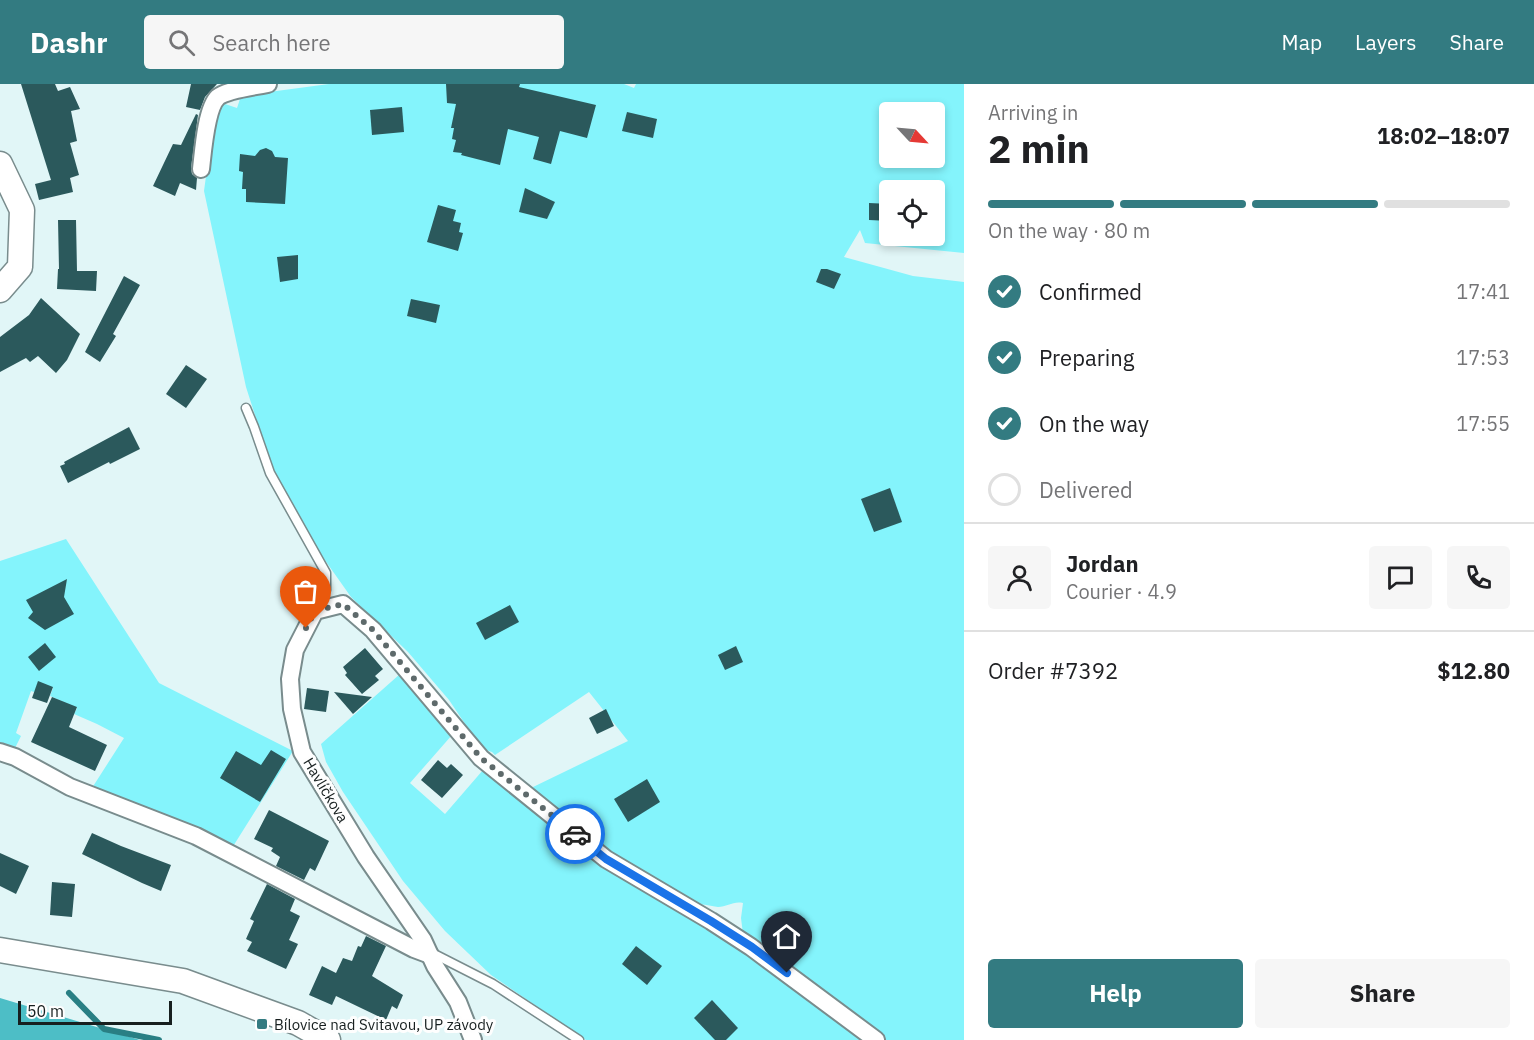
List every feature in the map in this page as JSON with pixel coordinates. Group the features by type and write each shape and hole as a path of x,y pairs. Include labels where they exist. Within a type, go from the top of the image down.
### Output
{"main road":[{"path":"0,164 22,210 20,267 0,290"},
{"path":"0,950 183,981 298,1023 328,1040"}],"street":[{"path":"201,169 208,116 218,97 233,91 268,84"},
{"path":"315,611 343,604 373,630 481,758 606,859 752,947 876,1040"},
{"name":"Havlíčkova","path":"315,611 295,650 290,679 292,709 302,752 366,857 423,940 435,966 458,1002 474,1040"},
{"path":"0,752 15,757 70,787 196,836 414,949 430,955"}],"lane":[{"path":"246,408 270,473 326,573 326,590 315,611"},
{"path":"430,955 436,955 493,984 579,1040"}],"shaded area":[{"path":"329,84 624,84 634,88 636,84 964,84 964,253 895,246 945,246 945,180 879,180 879,244 865,243 860,230 844,257 913,276 964,282 964,1040 883,1040 743,934 741,918 743,903 721,907 702,905 692,907 593,844 531,788 628,741 589,692 495,755 482,749 449,700 408,652 351,597 305,532 270,462 246,387 204,191 214,117 217,110 225,104 237,108 240,99 246,95"},
{"path":"66,539 159,683 293,751 232,848 92,788 124,738 74,714 77,708 50,696 53,688 31,691 16,733 21,736 15,748 0,743 0,561"},
{"path":"400,674 452,735 410,783 445,814 483,770 750,950 871,1040 586,1040 491,975 445,931 403,881 343,792 326,762 321,744"},
{"path":"0,998 140,1040 0,1040"}],"building":[{"path":"21,84 55,84 58,91 70,87 80,109 71,111 77,141 70,143 79,175 70,178 73,192 39,200 35,184 51,180"},
{"path":"191,84 217,84 205,97 200,110 186,107"},
{"path":"446,84 520,84 519,87 596,105 587,138 560,131 551,164 533,159 539,137 508,129 500,165 453,152 456,140 452,139 454,128 451,128 456,104 447,103"},
{"path":"402,107 404,132 372,135 370,110"},
{"path":"627,112 657,119 653,138 622,131"},
{"path":"196,114 198,115 191,168 192,174 197,178 196,190 180,183 175,196 153,186 173,144 181,145"},
{"path":"266,148 272,151 275,157 288,158 285,204 246,202 246,189 242,189 243,172 239,171 240,154 255,156 260,150"},
{"path":"525,188 555,202 547,219 519,212"},
{"path":"869,203 879,203 879,220 869,220"},
{"path":"438,205 456,210 453,221 461,223 459,232 463,233 458,251 427,242"},
{"path":"58,220 76,220 77,271 97,271 96,291 57,289"},
{"path":"298,255 298,279 280,282 277,257"},
{"path":"821,269 841,274 834,289 816,282"},
{"path":"124,276 140,285 113,334 116,336 100,362 85,352"},
{"path":"41,298 80,334 67,360 56,373 38,356 30,362 26,358 0,372 0,337 29,315"},
{"path":"411,299 440,305 436,323 407,316"},
{"path":"186,365 207,379 186,408 166,394"},
{"path":"129,427 140,449 68,483 60,466 65,464 64,462"},
{"path":"890,488 902,522 874,532 861,499"},
{"path":"67,579 64,597 74,614 45,630 28,618 33,612 26,600"},
{"path":"510,605 519,622 485,640 476,623"},
{"path":"45,643 56,657 39,671 28,657"},
{"path":"736,646 743,662 725,670 718,655"},
{"path":"365,648 383,669 375,676 379,680 362,694 345,675 347,673 343,667"},
{"path":"38,681 53,687 47,703 32,698"},
{"path":"307,688 329,691 326,712 304,709"},
{"path":"334,692 372,697 353,714"},
{"path":"52,697 77,707 69,727 107,745 95,771 31,742"},
{"path":"606,709 614,726 597,734 589,718"},
{"path":"271,750 286,759 260,802 220,778 236,751 261,765"},
{"path":"438,760 447,768 451,764 463,775 442,798 421,780"},
{"path":"647,779 660,802 628,822 614,799"},
{"path":"269,810 329,841 315,871 310,868 304,880 276,866 280,857 271,851 273,848 254,839"},
{"path":"92,833 171,865 161,891 82,854"},
{"path":"0,853 29,866 16,894 0,886"},
{"path":"52,882 75,884 72,917 50,915"},
{"path":"267,884 295,899 290,911 300,916 289,940 298,944 286,969 247,951 252,942 246,939 254,921 250,919"},
{"path":"366,936 386,946 372,976 403,995 397,1009 392,1006 386,1020 336,996 332,1005 309,995 322,966 336,973 343,958 352,961 358,946 361,947"},
{"path":"636,946 662,966 647,985 622,964"},
{"path":"712,1000 738,1028 726,1040 715,1040 694,1018"}],"waterway":[{"path":"69,993 104,1029 159,1040"}],"way so far":[{"path":"306,628 315,611 343,604 373,630 481,758 575,834"}],"place":[{"name":"Bílovice nad Svitavou, UP závody","path":"262,1024"}],"route":[{"path":"575,834 606,859 711,921 787,973"}]}
